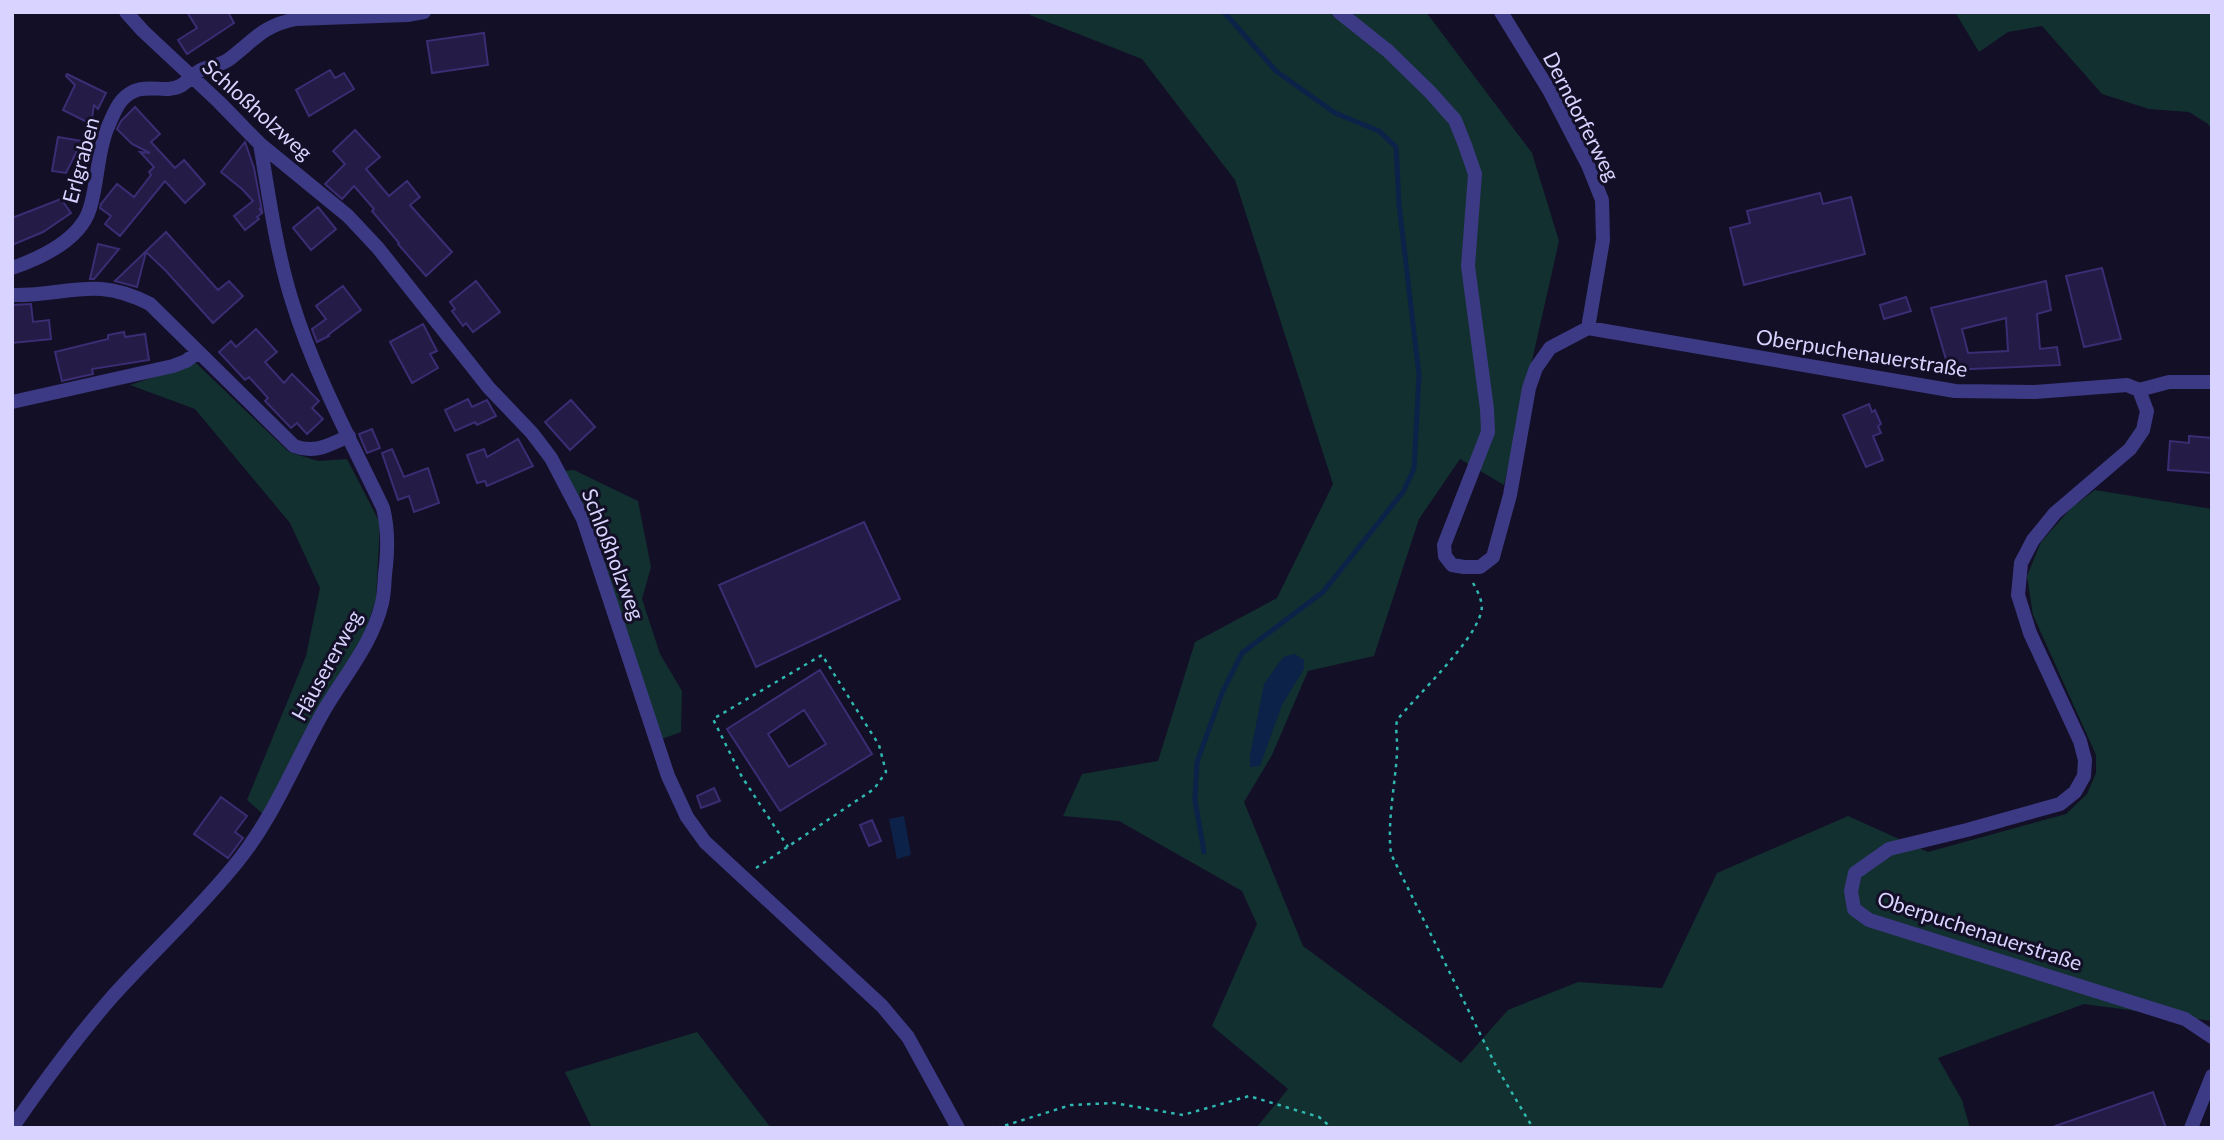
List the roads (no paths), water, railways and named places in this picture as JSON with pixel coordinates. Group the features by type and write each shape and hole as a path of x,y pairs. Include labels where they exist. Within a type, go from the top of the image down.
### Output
{"street":[{"name":"Schloßholzweg","path":"126,12 260,144 356,224 489,388 532,433 551,458 583,519 668,776 687,817 705,842 742,878 882,1006 908,1037 958,1128"},
{"name":"Erlgraben","path":"12,268 55,248 73,236 83,224 90,209 103,139 122,100 135,91 149,87 168,89 180,86 201,69 228,60 254,36 284,22 296,19 424,12"},
{"path":"1339,12 1388,51 1455,120 1475,174 1468,266 1488,432 1444,545 1445,556 1452,565 1480,567 1493,557 1507,508 1529,388 1536,368 1550,348 1588,328"},
{"name":"Derndorferweg","path":"1501,12 1549,90 1588,165 1602,200 1603,240 1588,328"},
{"name":"Häusererweg","path":"12,1128 110,999 201,905 256,837 270,817 323,713 373,631 382,602 387,522 383,508 305,340 278,246 260,144"},
{"path":"12,295 29,296 90,287 131,294 150,304 294,446 317,450 349,436"},
{"name":"Oberpuchenauerstraße","path":"1588,328 1955,391 2035,393 2127,385 2139,390 2147,411 2143,430 2130,449 2055,513 2033,540 2021,563 2018,595 2030,633 2080,741 2085,760 2084,776 2075,792 2060,804 1889,849 1855,873 1850,891 1854,909 1870,920 2185,1019 2212,1037"},
{"path":"12,402 173,366 197,353"},
{"path":"2139,390 2169,382 2212,382"},
{"path":"2192,1128 2212,1076"}],"water":[{"path":"1295,654 1304,660 1304,669 1282,705 1260,766 1250,767 1264,684 1285,656"},
{"path":"904,816 911,855 897,859 889,819"}],"waterway":[{"path":"1204,852 1195,800 1197,762 1222,693 1242,653 1323,592 1403,492 1414,469 1419,375 1399,204 1396,147 1379,131 1335,113 1276,71 1224,12"}]}
